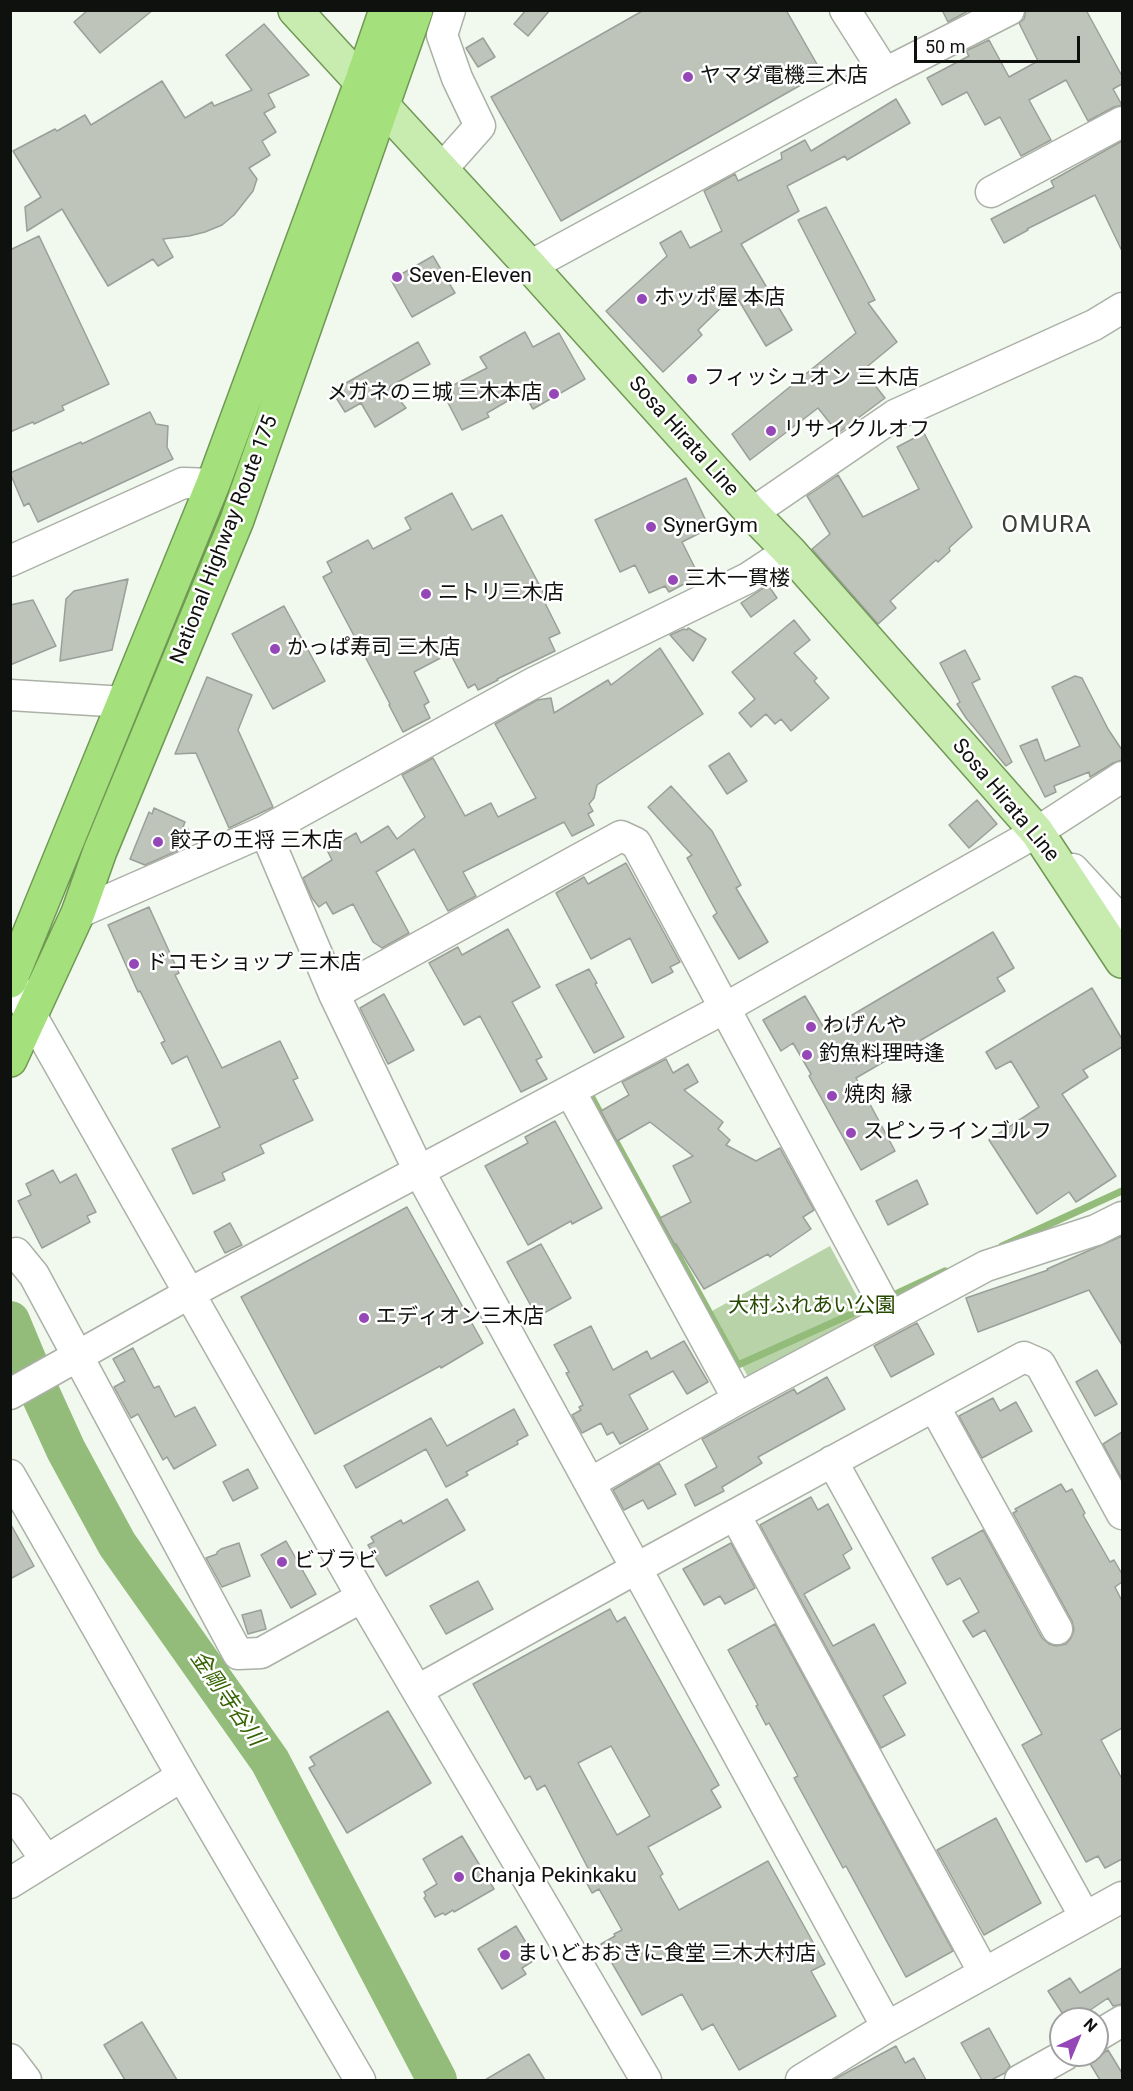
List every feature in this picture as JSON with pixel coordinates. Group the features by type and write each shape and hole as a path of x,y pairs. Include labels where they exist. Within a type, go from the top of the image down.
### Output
{"highway":[{"name":"National Highway Route 175","path":"10,1060 78,913 100,851 237,520 372,95 386,10"},
{"name":"National Highway Route 175","path":"11,979 372,95 416,10"}],"main road":[{"name":"Sosa Hirata Line","path":"295,10 789,551 1037,832 1122,961"}],"street":[{"path":"441,170 480,126 457,78 442,35 450,10"},
{"path":"844,10 885,73"},
{"path":"530,266 885,73 1009,10"},
{"path":"991,192 1122,122"},
{"path":"752,513 895,415 1094,325 1122,308"},
{"path":"10,561 183,483 213,484"},
{"path":"78,913 265,831 535,682 748,578 789,551"},
{"path":"10,695 125,702"},
{"path":"10,1394 190,1293 725,1008 1037,832 1122,777"},
{"path":"265,831 334,994 419,1171 888,2027"},
{"path":"1037,832 1122,922"},
{"path":"334,994 621,836 636,843 890,1316"},
{"path":"11,979 362,1597 646,2080"},
{"path":"570,1091 738,1399"},
{"path":"590,1483 738,1399 986,1266 1096,1230 1122,1217"},
{"path":"16,1253 34,1275 69,1361 238,1654 261,1653 362,1597"},
{"path":"418,1690 1024,1357 1040,1364 1122,1514"},
{"path":"934,1406 1057,1629"},
{"path":"832,1461 1085,1917"},
{"path":"10,1475 182,1776 360,2080"},
{"path":"735,1515 984,1972"},
{"path":"10,1883 182,1776"},
{"path":"10,1809 46,1860"},
{"path":"801,2080 984,1972 1122,1897"},
{"path":"1109,2029 1122,2021"},
{"path":"10,2059 26,2080"},
{"path":"1020,2080 1049,2064"}],"green space":[{"name":"大村ふれあい公園","path":"830,1246 866,1313 864,1329 754,1388 712,1311"}],"building":[{"path":"88,10 153,10 100,53 74,22"},
{"path":"526,10 550,10 528,36 514,24"},
{"path":"644,10 786,10 822,73 561,221 491,97"},
{"path":"942,10 970,10 948,22"},
{"path":"1026,10 1086,10 1122,76 1122,84 1113,89 1122,105 1088,121 1066,80 1029,100 1051,140 1021,156 1000,117 985,125 967,92 942,105 927,78 969,56 966,51 989,40 1009,77 1038,61 1019,23 1024,19"},
{"path":"264,24 309,75 268,94 275,107 264,113 276,132 262,141 270,155 249,168 257,179 253,191 234,215 222,225 205,232 163,239 173,257 158,266 153,259 108,286 62,209 27,231 25,207 41,197 13,151 85,115 91,125 162,81 185,118 212,102 214,106 252,90 226,55"},
{"path":"483,38 495,57 478,67 466,48"},
{"path":"896,99 910,123 847,160 845,156 787,186 799,211 741,244 792,330 766,346 735,294 698,330 702,335 663,372 606,311 667,256 660,243 681,231 690,248 722,231 704,191 735,174 738,181 782,159 781,153 805,140 811,151"},
{"path":"1122,141 1122,251 1095,195 1004,243 991,219 1054,187 1051,181"},
{"path":"826,207 875,300 868,303 897,342 863,370 885,398 838,433 818,408 750,460 732,434 856,333 798,220"},
{"path":"39,236 109,384 62,406 64,410 10,432 10,250"},
{"path":"433,256 455,293 412,317 391,280"},
{"path":"525,332 533,347 559,333 585,379 533,409 523,392 487,413 489,417 462,430 442,391 487,368 480,357"},
{"path":"418,342 430,364 389,387 406,408 375,427 361,403 345,412 332,391"},
{"path":"150,412 156,424 168,426 167,447 173,459 38,522 29,503 24,506 10,473 81,442 82,444"},
{"path":"924,433 972,527 949,548 950,551 938,562 936,560 890,601 896,608 878,624 812,549 830,534 807,496 838,475 863,517 919,489 897,447"},
{"name":"SynerGym","path":"686,478 706,521 700,533 682,542 699,576 669,592 665,586 649,593 635,565 620,572 595,520"},
{"path":"452,493 472,530 502,515 548,601 545,603 560,633 549,638 555,651 478,690 475,684 468,688 450,653 414,672 429,702 424,705 430,718 403,732 323,577 332,572 327,562 368,540 373,549 411,529 405,518"},
{"path":"128,579 112,650 60,661 66,599 74,591"},
{"path":"768,585 777,598 751,617 741,603"},
{"path":"33,600 56,646 10,665 10,605"},
{"path":"284,606 325,681 273,709 232,634"},
{"path":"794,620 810,640 794,653 817,678 814,681 829,698 791,731 781,719 775,724 766,714 751,727 739,713 755,699 732,672"},
{"path":"688,628 706,639 693,661 670,635"},
{"path":"660,648 703,714 597,785 594,798 589,804 593,811 588,814 594,825 572,836 564,822 463,872 476,896 448,911 414,849 376,872 409,933 382,948 373,942 353,904 333,914 326,902 319,907 312,898 303,878 332,860 327,850 356,833 361,843 388,826 397,839 425,817 402,775 433,758 465,816 491,803 498,817 536,798 495,724 537,700 551,698 554,713 608,680 611,685"},
{"path":"965,650 980,679 972,683 1012,762 1006,766 957,704 960,702 940,663"},
{"path":"1075,676 1082,678 1108,729 1122,750 1122,760 1090,777 1089,772 1054,786 1056,792 1045,797 1020,746 1037,739 1045,761 1080,746 1052,687"},
{"path":"207,677 252,695 238,730 273,807 229,828 196,753 175,754"},
{"path":"729,753 747,781 727,794 709,766"},
{"path":"671,786 712,831 741,885 736,888 768,942 739,959 713,916 717,913 687,858 692,855 648,807"},
{"path":"977,800 997,824 969,848 949,825"},
{"path":"154,808 185,822 183,827 188,829 179,850 145,865 130,859 149,812 152,814"},
{"path":"626,863 680,962 670,967 673,972 652,983 630,938 591,959 556,893 584,877 588,884"},
{"path":"149,907 179,973 175,975 222,1068 280,1041 298,1078 293,1080 313,1120 260,1145 264,1153 222,1173 225,1180 193,1194 172,1149 220,1127 187,1056 172,1064 161,1043 165,1041 140,991 138,992 108,925"},
{"path":"508,929 540,987 512,1002 542,1057 536,1060 547,1079 521,1092 480,1016 464,1025 429,963 458,947 462,955"},
{"path":"993,932 1014,968 997,978 1005,991 856,1078 895,1151 861,1170 793,1043 781,1051 763,1020 805,996 824,1028 828,1025 830,1028"},
{"path":"589,969 624,1037 594,1053 556,985"},
{"path":"1092,988 1122,1039 1122,1047 1083,1070 1088,1077 1062,1094 1116,1176 1076,1202 1069,1192 1037,1214 989,1140 1039,1107 1011,1061 996,1069 986,1052"},
{"path":"384,994 414,1050 388,1064 360,1008"},
{"path":"666,1059 673,1073 688,1064 698,1082 684,1090 723,1122 718,1129 730,1140 726,1145 756,1161 780,1148 814,1210 803,1217 811,1229 770,1257 768,1254 704,1289 660,1218 691,1202 673,1166 693,1156 650,1122 617,1141 601,1111 629,1095 622,1082"},
{"path":"555,1121 602,1208 572,1224 571,1221 528,1245 485,1166 528,1143 525,1137"},
{"path":"53,1170 60,1183 76,1174 96,1212 87,1216 90,1222 42,1248 18,1201 31,1195 26,1184"},
{"path":"917,1180 928,1204 888,1225 876,1201"},
{"path":"407,1207 483,1343 441,1368 440,1366 315,1434 241,1297"},
{"path":"230,1223 242,1245 225,1253 214,1232"},
{"path":"1122,1236 1122,1345 1089,1290 978,1332 966,1298 1048,1270"},
{"path":"541,1244 571,1298 537,1317 507,1262"},
{"path":"917,1323 934,1354 891,1377 874,1346"},
{"path":"591,1326 613,1370 647,1351 651,1359 684,1341 708,1382 687,1394 673,1371 629,1395 648,1429 620,1444 613,1432 607,1435 601,1423 582,1433 572,1415 581,1410 579,1407 583,1405 554,1345"},
{"path":"133,1348 154,1388 159,1386 175,1417 195,1407 216,1445 174,1469 167,1457 163,1460 138,1414 131,1418 114,1387 125,1381 113,1359"},
{"path":"1097,1370 1117,1404 1095,1416 1076,1382"},
{"path":"827,1377 845,1409 758,1457 762,1463 722,1487 724,1491 695,1506 685,1485 717,1467 702,1439 794,1389 797,1394"},
{"path":"993,1398 1000,1411 1016,1402 1032,1431 982,1458 959,1416"},
{"path":"514,1409 528,1435 517,1441 518,1444 466,1472 468,1475 446,1487 426,1449 356,1488 344,1466 431,1418 447,1446"},
{"path":"1122,1432 1122,1479 1103,1444"},
{"path":"659,1463 676,1494 648,1509 643,1500 624,1510 613,1490"},
{"path":"248,1469 258,1488 233,1501 223,1482"},
{"path":"1061,1484 1066,1492 1072,1489 1085,1513 1083,1515 1110,1562 1114,1560 1122,1574 1122,1582 1115,1587 1122,1601 1122,1728 1101,1740 1122,1779 1122,1859 1105,1868 1098,1856 1086,1862 1022,1745 1042,1734 985,1630 973,1637 963,1621 979,1612 960,1578 947,1585 932,1558 983,1530 1042,1638 1056,1646 1066,1644 1074,1630 1072,1621 1013,1513 1017,1511 1015,1509"},
{"path":"811,1497 818,1510 828,1504 852,1549 843,1555 850,1568 804,1594 833,1646 874,1624 906,1683 883,1696 905,1735 881,1748 760,1525"},
{"path":"447,1499 465,1530 386,1576 368,1545 374,1542 371,1537 401,1520 403,1524"},
{"path":"10,1523 34,1566 10,1579"},
{"path":"286,1541 316,1594 291,1608 261,1555"},
{"path":"239,1543 250,1576 222,1587 206,1558 217,1554 221,1549"},
{"path":"731,1543 755,1588 725,1604 720,1596 704,1605 683,1569"},
{"path":"478,1581 493,1609 446,1634 430,1606"},
{"path":"610,1609 617,1622 625,1617 719,1785 711,1790 721,1807 648,1847 663,1874 660,1876 679,1910 768,1861 825,1964 811,1971 836,2016 739,2070 713,2024 702,2030 682,1994 642,2015 601,1944 622,1930 599,1889 592,1893 584,1878 591,1874 545,1785 537,1790 530,1776 525,1779 473,1684","holes":["611,1746 650,1816 617,1835 578,1763"]},
{"path":"261,1610 266,1629 248,1634 242,1615"},
{"path":"775,1624 953,1951 906,1977 846,1866 843,1868 794,1778 798,1776 769,1723 766,1725 756,1706 758,1705 728,1650"},
{"path":"388,1711 431,1783 347,1833 309,1768 315,1765 310,1757"},
{"path":"996,1818 1041,1903 984,1935 937,1850"},
{"path":"462,1836 494,1889 454,1912 453,1910 435,1917 424,1898 426,1896 424,1892 437,1884 423,1859"},
{"path":"516,1926 536,1959 522,1968 526,1974 502,1989 478,1949"},
{"path":"1122,1968 1122,2004 1113,2006 1108,1998 1095,2007 1058,2007 1048,1991 1070,1978 1080,1993"},
{"path":"142,2022 177,2080 125,2080 104,2045"},
{"path":"989,2028 1010,2066 1005,2073 991,2080 982,2080 961,2043"},
{"path":"896,2046 905,2063 914,2058 926,2080 833,2080"},
{"path":"1109,2052 1122,2073 1122,2080 1100,2080 1092,2067 1109,2067"},
{"path":"529,2054 545,2080 485,2080"}],"waterway":[{"path":"585,1099 591,1096 738,1365 874,1304"},
{"path":"1002,1246 1122,1191"},
{"path":"887,1298 945,1271"},
{"name":"金剛寺谷川","path":"10,1321 66,1450 117,1544 270,1761 437,2080"}],"place":[{"name":"ヤマダ電機三木店","path":"688,77"},
{"name":"Seven-Eleven","path":"397,277"},
{"name":"ホッポ屋 本店","path":"642,299"},
{"name":"フィッシュオン 三木店","path":"692,379"},
{"name":"メガネの三城 三木本店","path":"554,394"},
{"name":"リサイクルオフ","path":"771,431"},
{"name":"SynerGym","path":"651,527"},
{"name":"三木一貫楼","path":"673,580"},
{"name":"ニトリ三木店","path":"426,594"},
{"name":"かっぱ寿司 三木店","path":"275,649"},
{"name":"餃子の王将 三木店","path":"158,842"},
{"name":"ドコモショップ 三木店","path":"134,964"},
{"name":"わげんや","path":"811,1027"},
{"name":"釣魚料理時逢","path":"807,1055"},
{"name":"焼肉 縁","path":"832,1096"},
{"name":"スピンラインゴルフ","path":"851,1133"},
{"name":"エディオン三木店","path":"364,1318"},
{"name":"ビブラビ","path":"282,1562"},
{"name":"Chanja Pekinkaku","path":"459,1877"},
{"name":"まいどおおきに食堂 三木大村店","path":"505,1955"}],"district":[{"name":"OMURA","path":"1047,526"}]}
